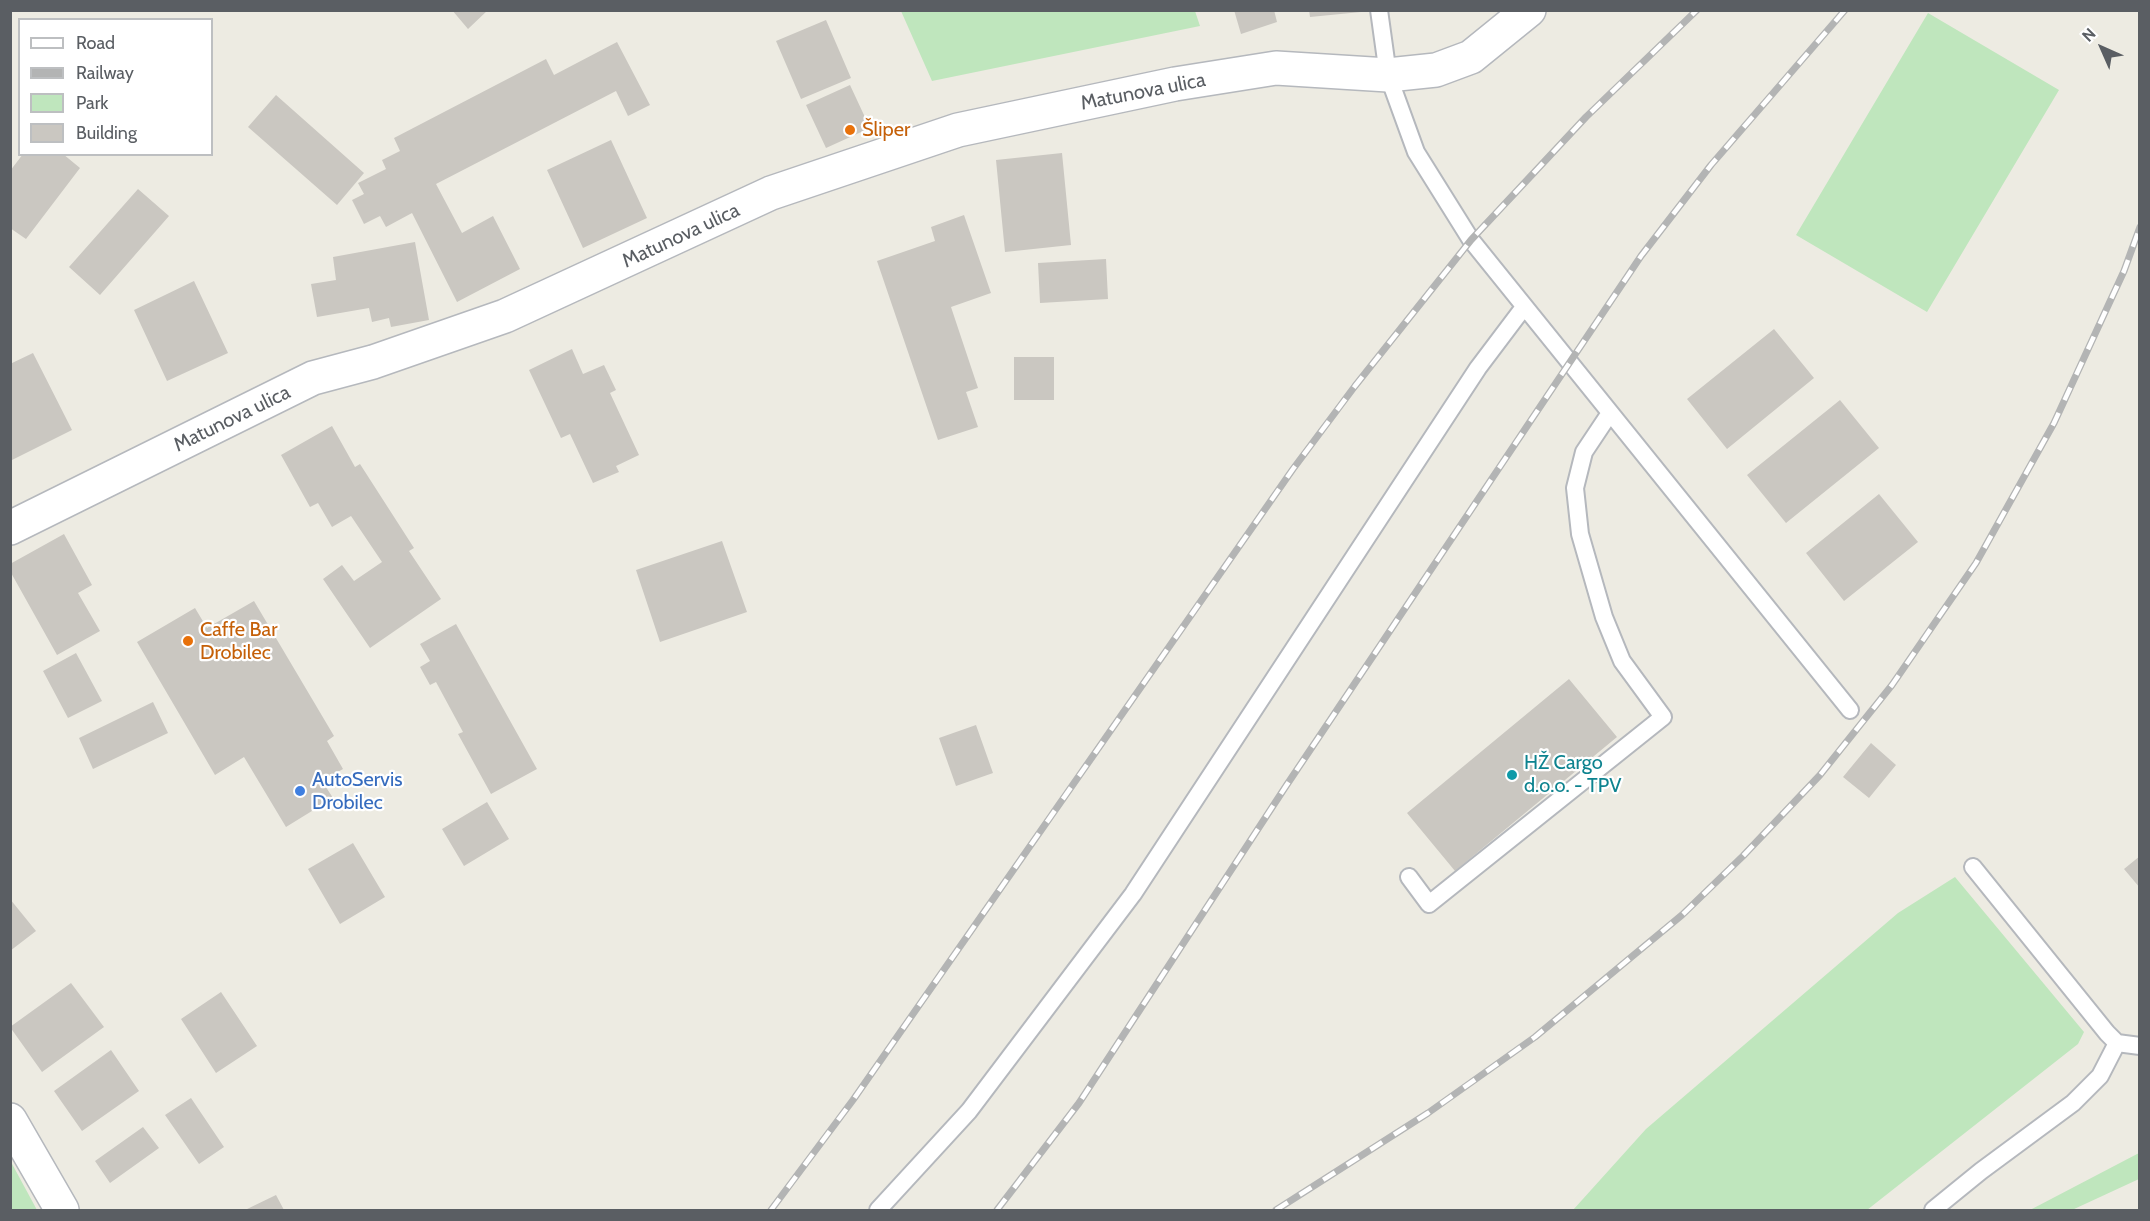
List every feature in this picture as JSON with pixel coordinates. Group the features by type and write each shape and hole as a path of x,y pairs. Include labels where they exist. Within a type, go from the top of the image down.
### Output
{"street":[{"name":"Matunova ulica","path":"10,528 313,378 373,362 505,316 771,193 947,134 1174,84 1276,68 1388,75 1436,70 1471,57 1529,10"},
{"path":"10,1120 62,1210"}],"lane":[{"path":"1379,10 1388,75 1416,152 1471,240 1850,711"},
{"path":"878,1210 969,1111 1133,894 1478,368 1524,307"},
{"path":"1409,877 1429,904 1663,717 1622,661 1604,617 1580,534 1575,488 1584,452 1610,413"},
{"path":"1973,867 2117,1043 2139,1046"},
{"path":"1934,1210 1981,1171 2073,1103 2100,1077 2117,1043"}],"green space":[{"path":"901,11 1195,11 1200,26 932,81"},
{"path":"1928,13 2059,90 1927,312 1796,235"},
{"path":"1955,877 2084,1032 2078,1044 1867,1210 1573,1210 1646,1129 1898,913"},
{"path":"2139,1153 2139,1179 2072,1210 2030,1210"},
{"path":"11,1162 37,1210 11,1210"}],"building":[{"path":"452,10 488,10 468,29"},
{"path":"1234,10 1274,10 1277,22 1241,34"},
{"path":"1309,10 1361,10 1361,12 1310,17"},
{"path":"826,20 851,78 801,99 776,41"},
{"path":"617,42 650,105 628,116 616,91 436,184 462,233 493,216 520,269 457,302 412,213 386,227 380,216 364,224 352,200 364,194 358,183 386,169 382,160 400,151 394,138 546,59 554,75"},
{"path":"850,85 870,128 826,148 806,105"},
{"path":"276,95 364,173 337,205 248,127"},
{"path":"611,140 647,218 583,248 547,170"},
{"path":"1062,153 1071,245 1005,252 996,160"},
{"path":"21,156 65,156 80,168 26,239 10,228 10,171"},
{"path":"138,189 169,216 100,295 69,267"},
{"path":"964,215 991,293 951,307 978,388 966,392 978,427 938,440 877,261 935,241 931,227"},
{"path":"415,242 429,320 391,327 389,318 372,322 369,308 317,317 311,284 336,280 333,257"},
{"path":"1106,259 1108,299 1040,303 1038,263"},
{"path":"194,281 228,353 167,381 134,310"},
{"path":"1774,329 1814,378 1727,449 1687,399"},
{"path":"572,349 583,374 604,365 616,390 610,393 639,455 616,466 619,472 593,483 570,434 561,438 529,370"},
{"path":"33,353 72,430 10,461 10,364"},
{"path":"1014,357 1054,357 1054,400 1014,400"},
{"path":"1840,400 1879,448 1786,523 1747,475"},
{"path":"332,426 355,467 360,464 414,548 409,551 441,599 370,648 323,579 342,565 354,581 382,562 351,516 332,527 318,503 310,507 281,455"},
{"path":"1879,494 1918,542 1844,601 1806,553"},
{"path":"64,534 92,585 78,593 100,631 57,655 10,571 10,564"},
{"path":"722,541 747,612 660,642 636,570"},
{"path":"254,601 334,736 327,741 343,769 322,781 333,798 286,827 244,757 215,775 137,642 195,608 207,628"},
{"path":"456,624 537,769 491,794 458,734 463,732 436,682 430,685 420,667 430,661 420,644"},
{"path":"76,653 102,701 68,718 43,671"},
{"name":"HŽ Cargo d.o.o. - TPV","path":"1569,679 1617,737 1455,871 1407,813"},
{"path":"153,702 168,733 93,769 79,738"},
{"path":"976,725 993,773 956,786 939,738"},
{"path":"1871,743 1896,765 1869,798 1843,777"},
{"path":"487,802 509,839 464,866 442,829"},
{"path":"353,843 385,897 340,924 308,869"},
{"path":"2140,856 2140,888 2124,869"},
{"path":"10,899 36,931 10,951"},
{"path":"71,983 104,1027 42,1072 10,1027"},
{"path":"221,992 257,1046 216,1073 181,1019"},
{"path":"111,1050 139,1091 82,1131 54,1091"},
{"path":"191,1098 224,1147 199,1164 165,1115"},
{"path":"143,1127 159,1148 110,1183 95,1161"},
{"path":"276,1195 284,1210 245,1210"}],"railway":[{"path":"771,1210 853,1100 1293,469 1355,386 1471,240 1586,117 1697,10"},
{"path":"997,1210 1079,1103 1286,786 1641,256 1711,165 1845,10"},
{"path":"1276,1210 1428,1113 1535,1037 1682,915 1743,856 1820,775 1892,685 1976,563 2054,423 2124,271 2140,227"}],"place":[{"name":"Šliper","path":"850,130"},
{"name":"Caffe Bar Drobilec","path":"188,641"},
{"name":"HŽ Cargo d.o.o. - TPV","path":"1512,775"},
{"name":"AutoServis Drobilec","path":"300,791"}]}
